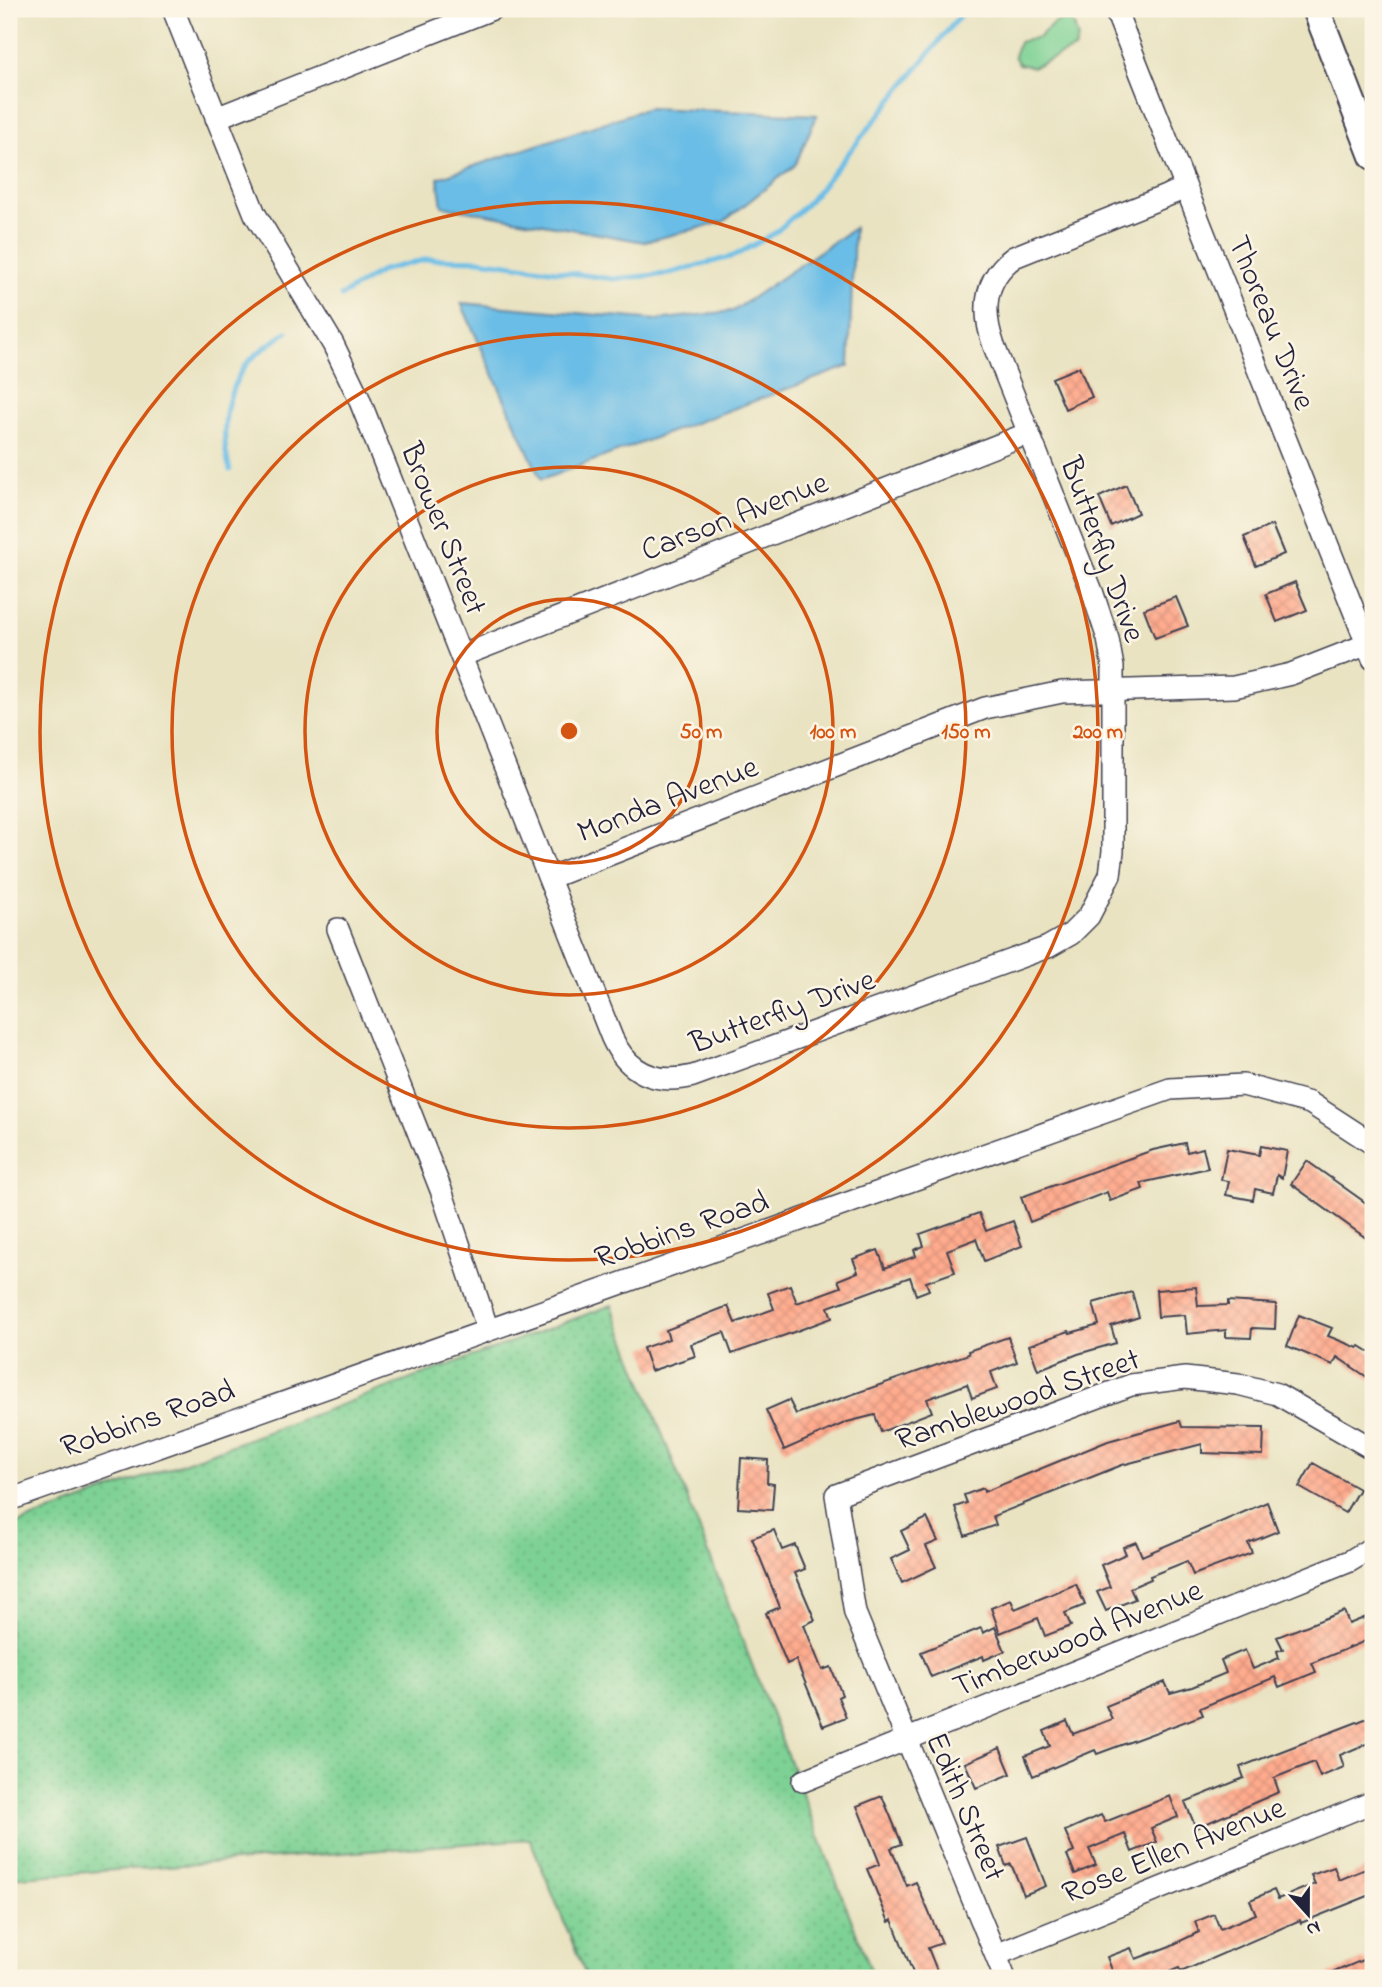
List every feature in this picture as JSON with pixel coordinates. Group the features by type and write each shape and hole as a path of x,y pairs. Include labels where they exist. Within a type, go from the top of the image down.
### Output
{"main road":[{"path":"1316,9 1373,156"}],"street":[{"name":"Brower Street","path":"173,9 255,214 347,370 614,1044 629,1065 644,1075"},
{"path":"216,118 492,9"},
{"name":"Thoreau Drive","path":"1115,9 1371,648"},
{"name":"Butterfly Drive","path":"644,1075 667,1080 693,1076 1048,947 1076,930 1096,906 1111,870 1111,654 1100,613 987,324 986,301 996,276 1009,261 1027,251 1186,188"},
{"name":"Carson Avenue","path":"461,656 1029,433"},
{"name":"Monda Avenue","path":"549,878 985,708 1048,694 1234,687 1291,674 1371,648"},
{"path":"338,929 441,1190 488,1330"},
{"name":"Robbins Road","path":"9,1500 1170,1089 1243,1085 1270,1092 1310,1103 1373,1144"},
{"name":"Ramblewood Street","path":"836,1495 1130,1385 1185,1378 1238,1384 1277,1394 1373,1449"},
{"name":"Edith Street","path":"836,1495 855,1613 1005,1978"},
{"name":"Timberwood Avenue","path":"803,1781 1350,1561 1373,1547"},
{"name":"Rose Ellen Avenue","path":"996,1955 1373,1802"}],"green space":[{"path":"1063,20 1073,22 1078,39 1074,49 1033,67 1019,64 1014,56 1019,42 1039,37 1054,23"},
{"path":"612,1305 874,1978 587,1978 530,1839 9,1878 9,1527"}],"water":[{"path":"648,108 817,115 795,165 723,222 644,242 442,206 438,178"},
{"path":"854,228 849,366 541,480 461,303 657,320 733,311"}],"building":[{"path":"1079,367 1092,397 1065,409 1052,378"},
{"path":"1126,485 1138,513 1111,526 1099,497"},
{"path":"1272,525 1284,554 1256,566 1244,537"},
{"path":"1295,582 1307,610 1277,622 1266,594"},
{"path":"1176,597 1188,626 1155,638 1144,609"},
{"path":"1185,1143 1187,1152 1203,1148 1208,1168 1141,1183 1143,1189 1110,1201 1107,1192 1030,1222 1021,1197 1153,1150"},
{"path":"1261,1146 1287,1151 1282,1178 1277,1175 1273,1193 1255,1189 1253,1200 1226,1195 1229,1181 1221,1180 1227,1149 1259,1155"},
{"path":"1307,1161 1373,1208 1373,1243 1291,1184"},
{"path":"979,1213 986,1231 1013,1221 1022,1246 984,1261 976,1239 947,1250 955,1272 926,1282 929,1290 916,1295 910,1277 828,1307 832,1318 794,1332 732,1354 724,1332 691,1344 695,1356 651,1371 643,1348 669,1339 666,1330 728,1306 735,1323 774,1309 768,1293 790,1285 797,1303 841,1287 838,1280 858,1272 853,1259 878,1250 885,1268 916,1256 914,1250 924,1246 920,1234"},
{"path":"1196,1287 1198,1306 1228,1305 1228,1301 1276,1304 1275,1329 1252,1328 1251,1338 1226,1337 1226,1330 1187,1334 1185,1315 1158,1317 1156,1290"},
{"path":"1132,1292 1139,1317 1111,1326 1116,1343 1038,1370 1029,1345 1069,1331 1070,1333 1099,1325 1093,1303"},
{"path":"1299,1315 1332,1328 1328,1336 1358,1348 1360,1346 1373,1354 1373,1381 1337,1357 1333,1365 1287,1346"},
{"path":"1008,1337 1017,1362 991,1372 997,1389 972,1398 967,1384 927,1399 932,1412 881,1432 875,1415 847,1422 784,1450 766,1410 789,1400 796,1414 969,1354 968,1351"},
{"path":"1180,1421 1182,1427 1264,1428 1263,1455 1202,1453 1202,1444 1122,1465 993,1516 996,1525 965,1536 955,1507 967,1503 964,1495 983,1488 984,1492 1108,1441"},
{"path":"741,1458 768,1460 767,1483 774,1484 772,1510 738,1508"},
{"path":"1313,1463 1359,1489 1345,1513 1299,1487"},
{"path":"1267,1502 1278,1531 1248,1543 1252,1553 1193,1575 1187,1561 1150,1576 1151,1579 1130,1588 1135,1599 1106,1611 1097,1592 1110,1587 1101,1565 1126,1554 1123,1547 1136,1542 1142,1556"},
{"path":"927,1518 938,1541 926,1546 936,1567 902,1583 891,1559 910,1550 901,1531"},
{"path":"774,1530 782,1550 795,1545 805,1569 795,1573 815,1620 804,1625 822,1670 831,1667 842,1695 838,1697 846,1717 823,1726 796,1660 787,1664 766,1613 780,1607 752,1538"},
{"path":"1076,1584 1085,1605 1065,1613 1071,1626 1045,1636 1038,1618 1000,1633 991,1608 1011,1600 1015,1609"},
{"path":"1344,1611 1349,1624 1369,1616 1373,1638 1312,1663 1316,1672 1279,1687 1275,1677 1200,1708 1203,1715 1097,1754 1095,1750 1033,1776 1025,1756 1050,1746 1044,1731 1067,1721 1073,1734 1112,1719 1106,1706 1165,1682 1170,1693 1192,1687 1226,1673 1221,1660 1245,1650 1253,1669 1279,1658 1277,1651 1283,1649 1277,1637"},
{"path":"995,1627 1005,1651 984,1660 983,1656 931,1677 921,1652 981,1628 983,1633"},
{"path":"1373,1716 1373,1741 1340,1755 1344,1767 1320,1777 1314,1762 1274,1778 1279,1792 1196,1828 1185,1802 1244,1778 1240,1767"},
{"path":"1000,1748 1011,1774 976,1788 965,1763"},
{"path":"882,1796 902,1844 891,1848 907,1886 916,1882 942,1943 928,1948 940,1978 915,1978 892,1920 889,1922 867,1869 880,1864 857,1806"},
{"path":"1170,1796 1178,1817 1151,1828 1157,1842 1132,1852 1125,1834 1089,1849 1096,1865 1075,1874 1067,1855 1074,1852 1065,1831 1101,1815 1105,1822"},
{"path":"1027,1837 1046,1886 1024,1895 1011,1864 1006,1866 999,1847"},
{"path":"1373,1866 1373,1894 1301,1923 1300,1920 1181,1972 1179,1968 1154,1978 1115,1978 1107,1957 1131,1948 1136,1959 1170,1946 1199,1932 1195,1922 1214,1914 1220,1929 1256,1914 1250,1900 1274,1890 1278,1899 1315,1884 1311,1875 1334,1867 1339,1880"},
{"path":"1365,1959 1372,1978 1320,1978"}],"waterway":[{"path":"341,296 383,270 428,259 479,260 613,279 667,274 734,256 775,233 809,202 965,9"},
{"path":"230,470 225,430 232,390 249,361 287,332"}]}
